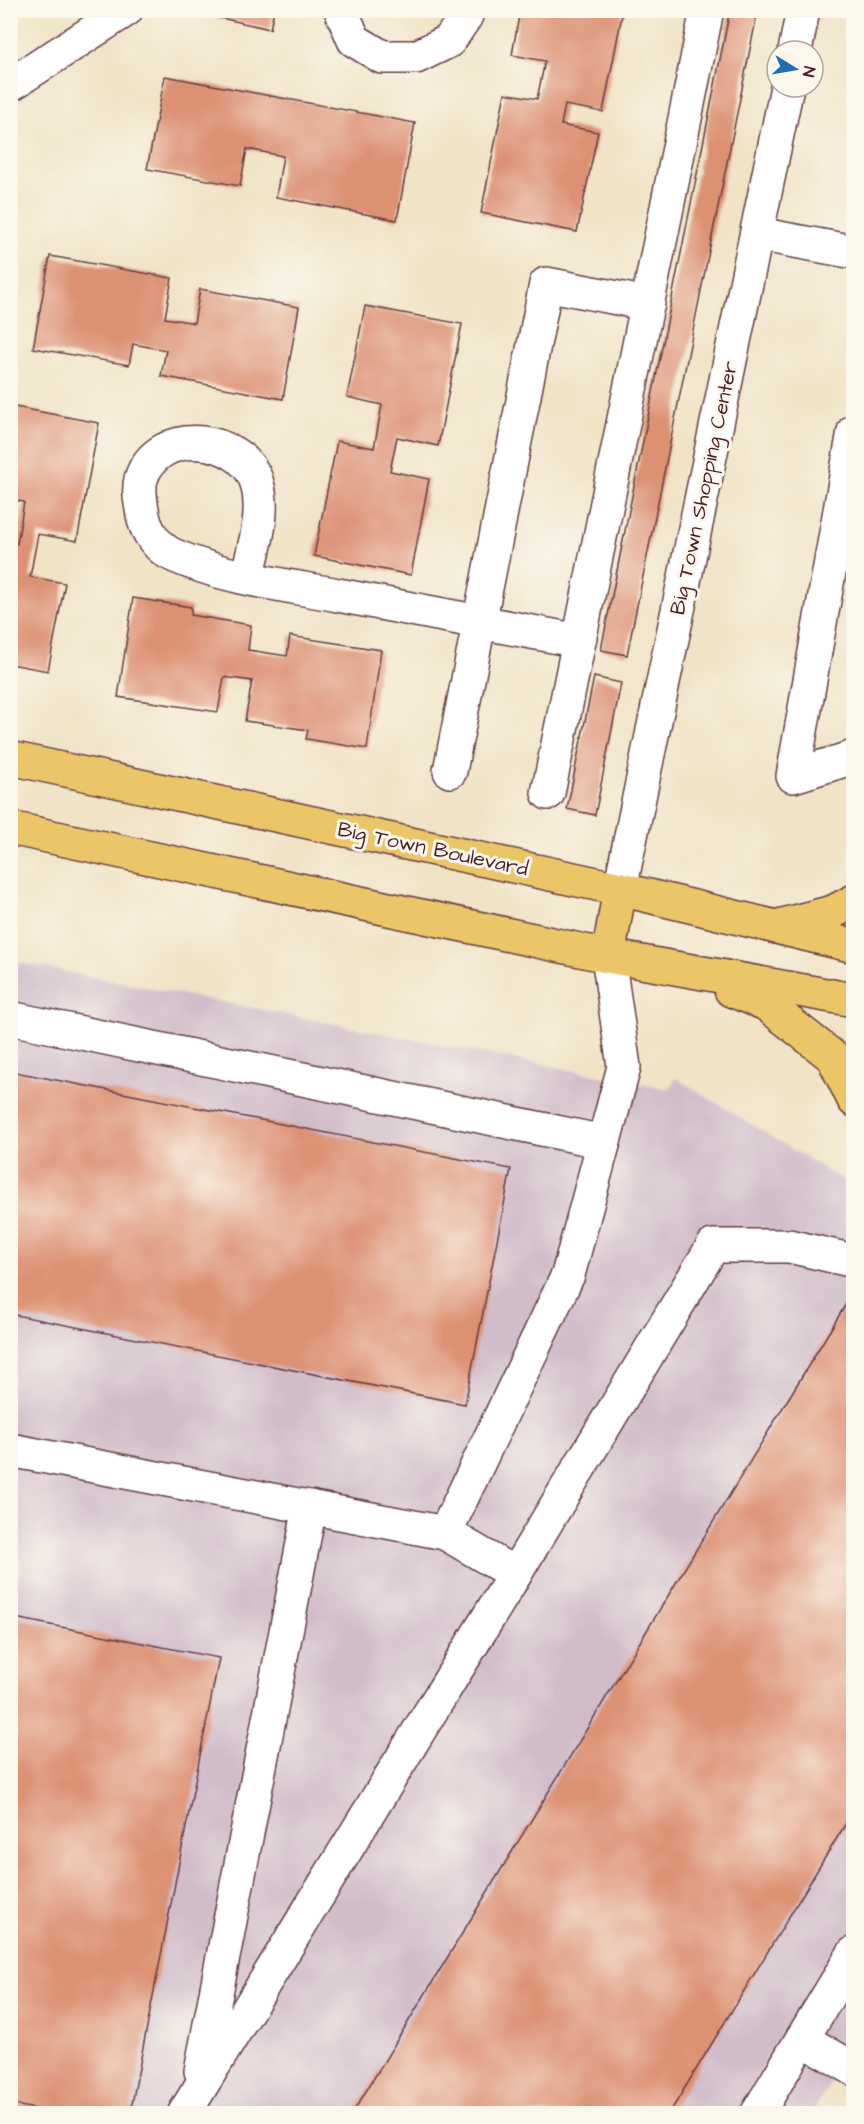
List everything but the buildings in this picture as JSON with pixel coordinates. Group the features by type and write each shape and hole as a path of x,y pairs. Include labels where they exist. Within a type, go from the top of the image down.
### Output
{"main road":[{"name":"Big Town Boulevard","path":"10,759 620,889 854,946"},
{"path":"10,828 608,956 854,999"},
{"path":"608,956 620,889"},
{"path":"775,927 833,912 854,901"},
{"path":"679,969 766,1004 833,1057 854,1100"}],"lane":[{"path":"10,85 126,10"},
{"path":"341,10 354,40 382,57 416,57 449,41 466,16 466,10"},
{"path":"548,793 707,10"},
{"path":"797,39 803,10"},
{"name":"Big Town Shopping Center","path":"620,889 785,99"},
{"path":"757,234 854,252"},
{"path":"450,771 546,284 648,304"},
{"path":"854,431 794,776 854,757"},
{"path":"247,577 579,641"},
{"path":"445,1533 568,1275 624,1067 608,956"},
{"path":"10,1018 604,1142"},
{"path":"191,2102 713,1246 789,1246 854,1261"},
{"path":"10,1450 445,1533 515,1574"},
{"path":"191,2102 310,1508"},
{"path":"757,2114 854,1953"},
{"path":"802,2039 854,2068"}],"shaded area":[{"path":"10,961 669,1089 676,1078 853,1187 854,2045 812,2113 11,2113"}]}
